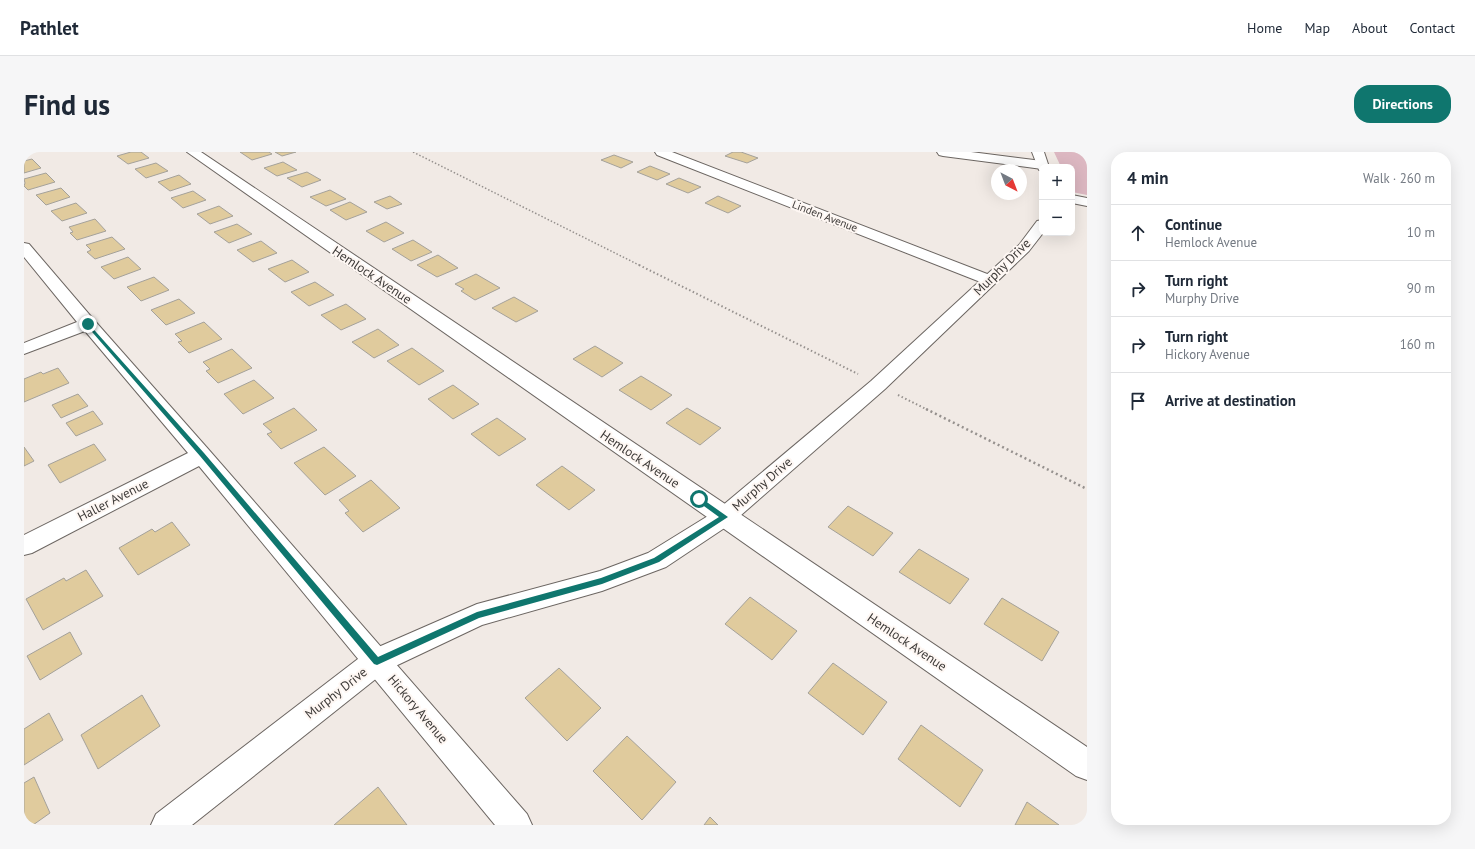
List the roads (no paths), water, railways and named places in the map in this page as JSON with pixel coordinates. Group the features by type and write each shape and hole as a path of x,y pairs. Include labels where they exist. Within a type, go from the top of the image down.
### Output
{"street":[{"name":"Hemlock Avenue","path":"193,152 1087,765"},
{"name":"Linden Avenue","path":"661,152 990,280"},
{"path":"943,152 1039,165"},
{"path":"1038,152 1042,164"},
{"path":"1075,200 1087,202"},
{"name":"Murphy Drive","path":"167,825 377,661 477,615 602,581 656,560 724,517 878,385 1024,248 1039,228"},
{"name":"Hickory Avenue","path":"24,247 88,324 202,454 516,825"},
{"path":"24,349 88,324"},
{"name":"Haller Avenue","path":"24,546 202,454"}]}
